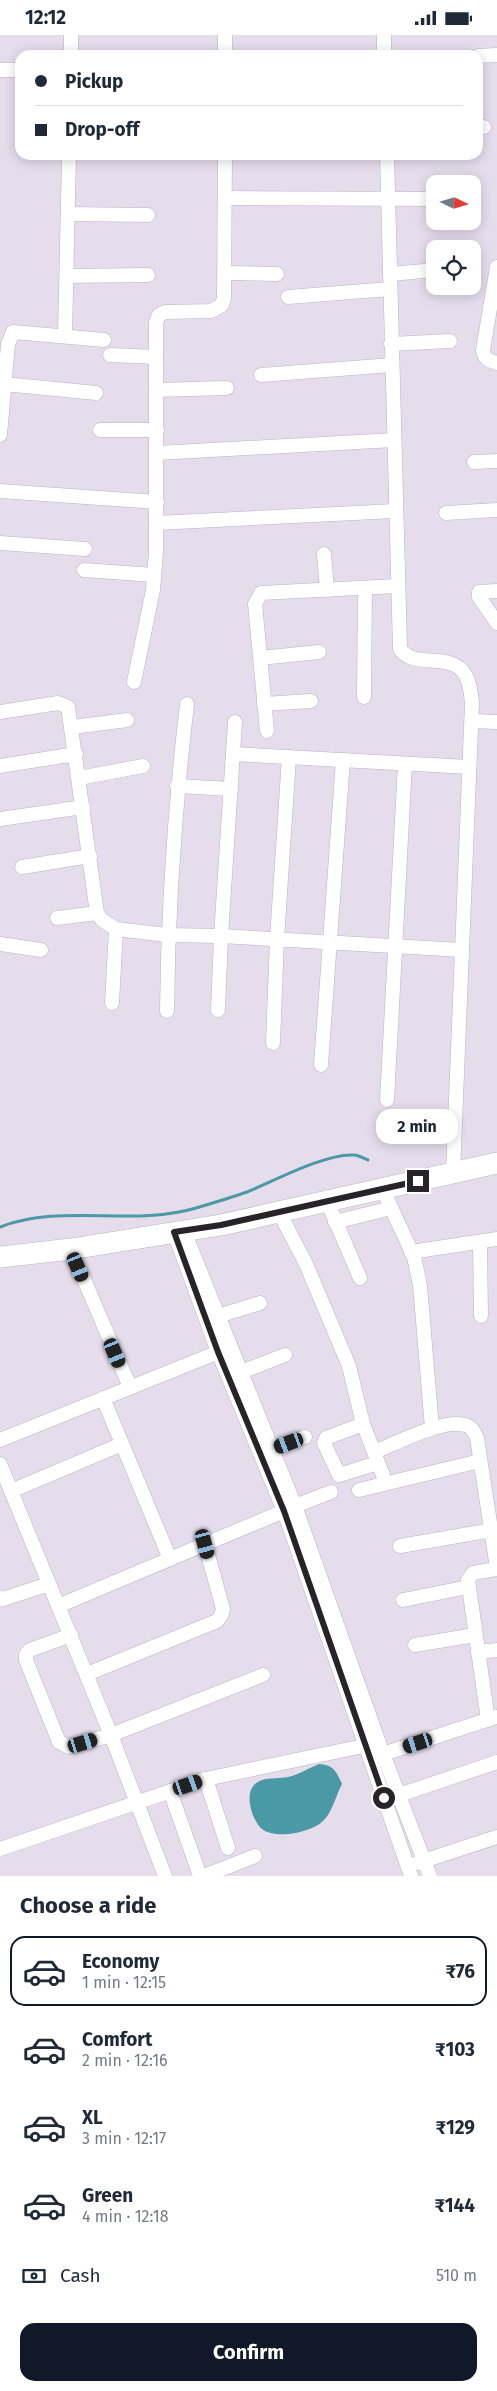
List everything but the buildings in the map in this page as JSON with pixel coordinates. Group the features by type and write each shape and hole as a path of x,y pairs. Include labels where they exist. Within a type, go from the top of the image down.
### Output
{"main road":[{"path":"0,1257 71,1249 179,1231 279,1212 497,1163"}],"street":[{"path":"71,35 71,50"},
{"path":"225,35 225,50"},
{"path":"384,35 384,50"},
{"path":"483,55 497,55"},
{"path":"0,70 15,69"},
{"path":"66,335 69,160"},
{"path":"134,682 154,575 157,502 156,323 159,315 165,312 218,309 224,298 225,160"},
{"path":"387,160 400,649 404,656 413,659 446,662 458,667 466,675 472,703 454,1173"},
{"path":"225,198 426,199"},
{"path":"68,214 148,215"},
{"path":"497,267 493,310 484,356 488,360 497,363"},
{"path":"390,274 426,271"},
{"path":"224,273 277,274"},
{"path":"67,276 148,275"},
{"path":"288,297 390,289"},
{"path":"0,435 8,344 13,332 66,335 104,340"},
{"path":"391,344 450,341"},
{"path":"110,355 156,357"},
{"path":"261,375 392,365"},
{"path":"4,384 96,393"},
{"path":"156,390 227,388"},
{"path":"100,430 156,430"},
{"path":"157,453 394,440"},
{"path":"474,462 497,461"},
{"path":"0,491 157,502"},
{"path":"446,513 497,510"},
{"path":"156,523 395,511"},
{"path":"0,543 85,549"},
{"path":"324,554 327,589"},
{"path":"84,570 154,575"},
{"path":"266,731 255,604 261,593 397,586"},
{"path":"364,697 365,588"},
{"path":"497,591 478,593 497,623"},
{"path":"260,659 319,652"},
{"path":"264,704 311,701"},
{"path":"0,711 64,704 68,707 73,727 97,913 102,920 116,929 167,935 221,936 462,950"},
{"path":"167,1011 167,935 177,786 187,704"},
{"path":"73,727 126,720"},
{"path":"472,721 497,721"},
{"path":"218,1009 235,722"},
{"path":"0,766 76,754"},
{"path":"233,754 469,767"},
{"path":"273,1043 276,939 288,757"},
{"path":"321,1065 343,760"},
{"path":"387,1099 405,764"},
{"path":"79,778 143,767"},
{"path":"177,786 231,789"},
{"path":"0,819 83,807"},
{"path":"22,867 90,856"},
{"path":"58,918 97,913"},
{"path":"112,1003 116,929"},
{"path":"0,944 41,950"},
{"path":"382,1188 412,1252 420,1285 432,1428"},
{"path":"327,1201 360,1278"},
{"path":"335,1222 391,1208"},
{"path":"279,1212 306,1264 349,1366 363,1424 386,1483"},
{"path":"179,1231 218,1316 225,1350 241,1371 272,1449 290,1509"},
{"path":"179,1231 290,1509 376,1748 407,1873 427,1868 497,1837"},
{"path":"412,1252 497,1239"},
{"path":"480,1242 481,1316"},
{"path":"71,1249 130,1387"},
{"path":"218,1316 260,1303"},
{"path":"0,1440 225,1350"},
{"path":"241,1371 285,1355"},
{"path":"103,1398 170,1559"},
{"path":"0,1849 206,1779 376,1748 493,1718 478,1652 468,1587 470,1575 497,1569 492,1530 491,1495 480,1461 477,1438 473,1430 466,1425 454,1424 432,1428 376,1458 339,1475 324,1443 326,1439 363,1424"},
{"path":"272,1449 306,1437"},
{"path":"11,1491 122,1444"},
{"path":"359,1490 480,1461"},
{"path":"0,1465 111,1735 165,1876"},
{"path":"58,1605 330,1492"},
{"path":"400,1546 492,1530"},
{"path":"86,1674 217,1621 223,1609 205,1544"},
{"path":"0,1598 3,1599 49,1583"},
{"path":"403,1600 468,1587"},
{"path":"70,1635 30,1650 26,1654 26,1660 63,1746 69,1747 111,1735 263,1675"},
{"path":"415,1645 475,1635"},
{"path":"478,1652 497,1650"},
{"path":"376,1748 399,1795 427,1868"},
{"path":"399,1795 497,1762"},
{"path":"206,1779 228,1848"},
{"path":"170,1791 202,1876 255,1856"}],"water":[{"path":"319,1764 334,1769 342,1784 326,1818 318,1825 294,1833 276,1834 262,1829 252,1813 250,1805 250,1792 253,1786 261,1780 292,1776"}],"waterway":[{"path":"0,1227 24,1220 72,1215 147,1216 172,1213 196,1208 247,1192 329,1158 354,1155 368,1160"}],"route":[{"path":"384,1798 284,1511 218,1352 174,1232 221,1225 418,1181"}]}
